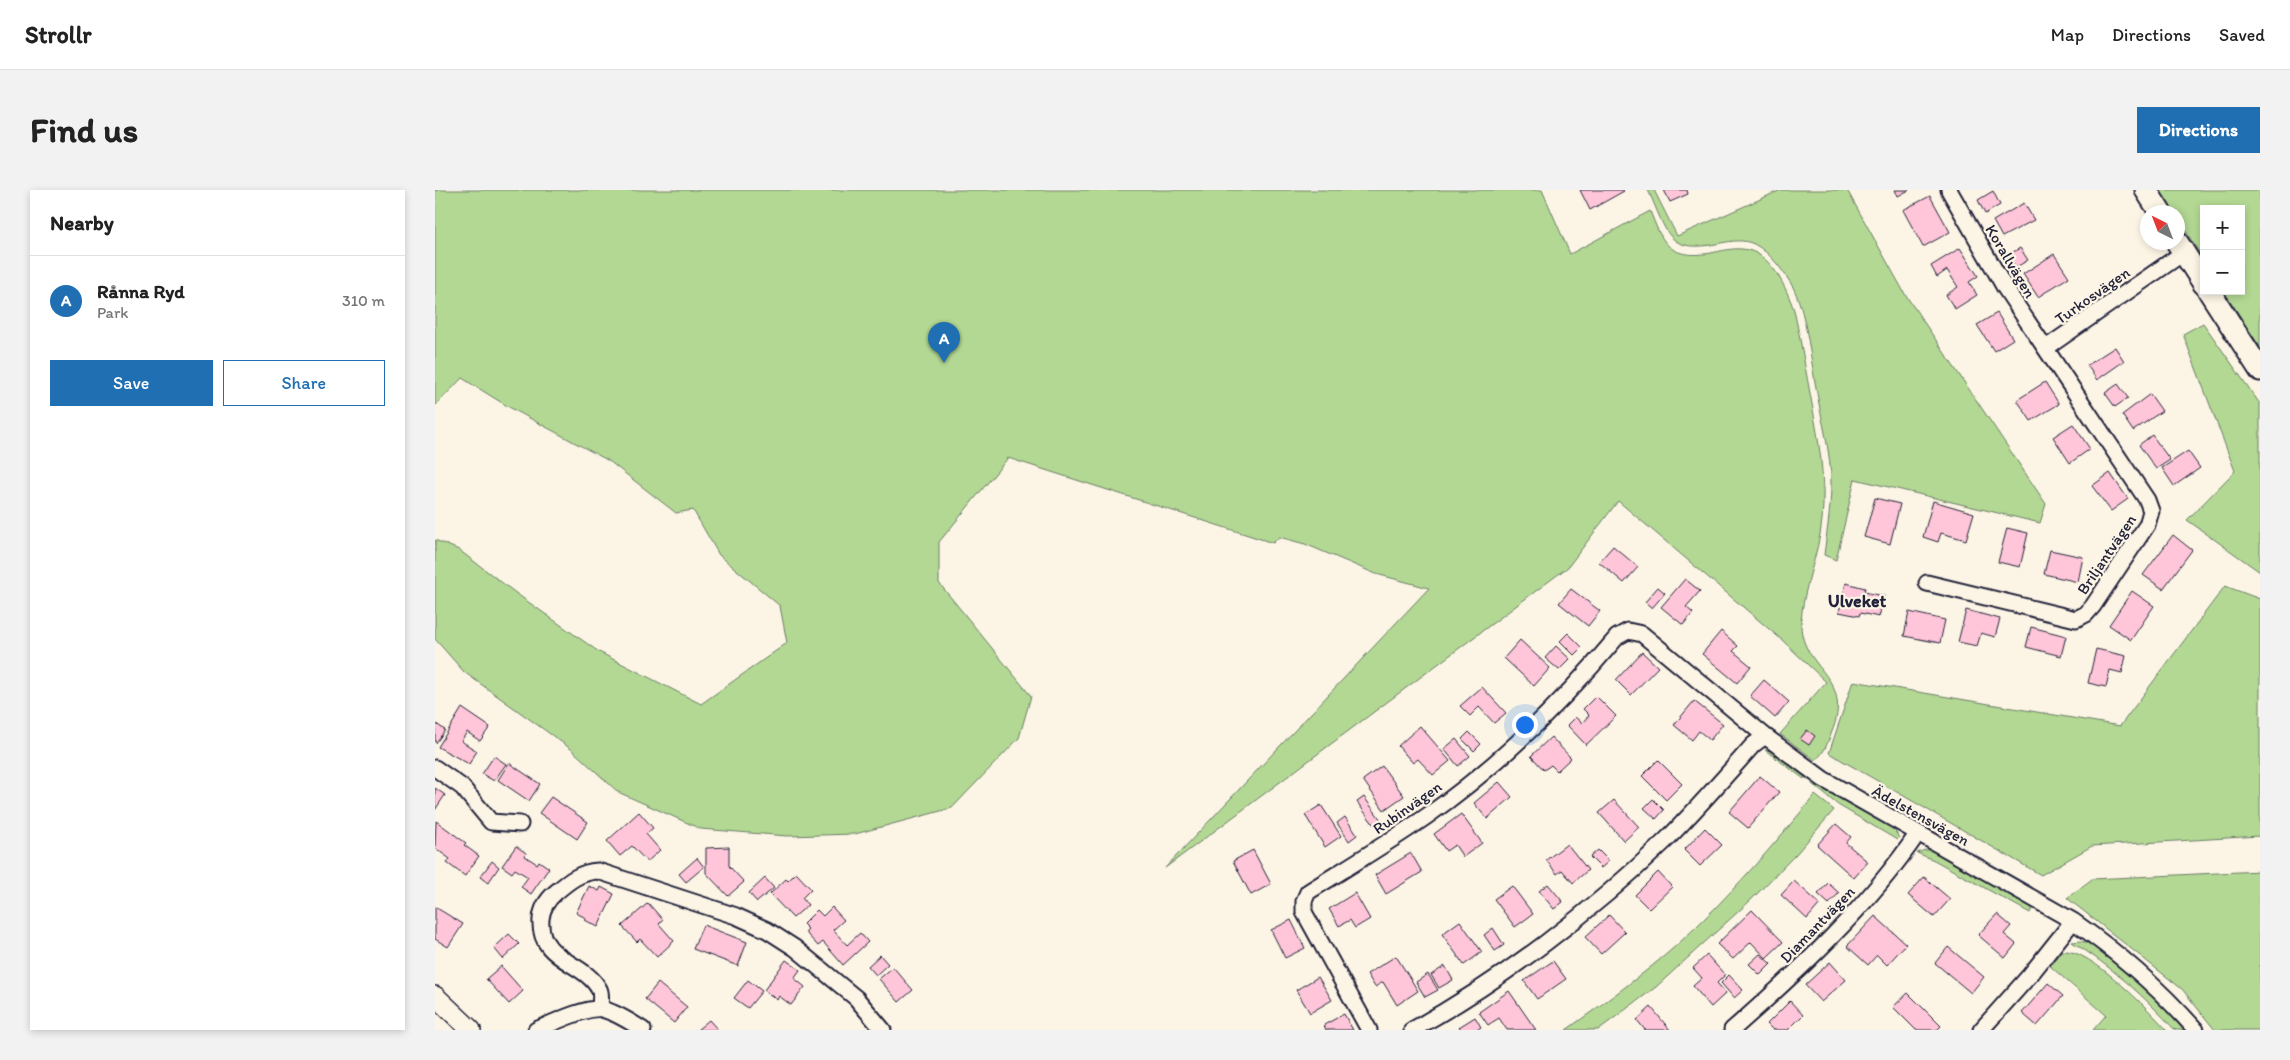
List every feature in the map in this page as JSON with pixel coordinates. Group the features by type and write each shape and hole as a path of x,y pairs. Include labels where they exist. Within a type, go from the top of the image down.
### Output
{"main road":[{"path":"2146,190 2155,205"},
{"path":"2181,250 2200,278"},
{"path":"2212,295 2260,370"}],"street":[{"name":"Korallvägen","path":"1949,190 2005,288 2046,348"},
{"name":"Turkosvägen","path":"2046,348 2177,250"},
{"name":"Briljantvägen","path":"1927,583 2076,618 2086,614 2093,606 2147,524 2151,511 2147,500 2046,348"},
{"name":"Ädelstensvägen","path":"1628,631 1642,634 1765,736 1823,779 2073,921 2137,969 2196,1030"},
{"name":"Rubinvägen","path":"1369,1030 1304,912 1304,901 1308,892 1427,816 1492,765 1555,706 1589,671 1617,637 1628,631"},
{"path":"1412,1030 1488,983 1564,928 1617,884 1665,840 1753,745 1765,736"},
{"path":"435,768 462,787 491,822 520,824"},
{"name":"Diamantvägen","path":"1732,1030 1773,994 1845,923 1918,833"},
{"path":"600,1008 600,990 588,976 561,959 547,945 540,929 542,909 552,896 568,882 585,872 598,871 736,916 767,930 795,948 856,998 883,1030"},
{"path":"1981,1030 2030,975 2073,921"},
{"path":"435,996 471,1030"},
{"path":"536,1030 569,1016 600,1008 621,1017 643,1030"}],"green space":[{"path":"435,190 1542,190 1570,254 1650,211 1665,243 1678,252 1697,255 1730,249 1752,251 1769,263 1776,272 1787,291 1794,310 1817,433 1823,490 1822,520 1818,546 1804,598 1801,624 1803,640 1832,686 1837,699 1837,715 1827,745 1815,760 1780,734 1826,682 1782,640 1618,501 1568,567 1165,868 1429,588 1376,574 1305,544 1279,537 1273,543 1008,458 939,542 939,583 1031,696 1019,738 952,808 855,834 787,836 701,829 618,792 571,749 464,672 435,639 435,540 459,550 599,652 701,704 787,643 780,606 719,555 693,510 676,513 609,461 507,406 462,378 435,406"},
{"path":"1648,190 1654,190 1677,236 1781,190 1847,190 1905,294 2046,504 2040,523 1855,479 1836,560 1824,555 1829,519 1830,460 1805,326 1794,289 1777,264 1766,252 1754,244 1746,241 1703,246 1689,246 1679,243 1665,229"},
{"path":"2160,190 2260,190 2260,347 2227,295 2245,295 2245,205 2200,205 2200,254 2185,230 2185,205 2169,205"},
{"path":"2203,323 2260,404 2260,572 2187,520 2235,471 2183,334"},
{"path":"2225,586 2260,599 2260,836 2092,846 2041,875 1829,753 1853,681 2120,726"},
{"path":"1765,750 1773,751 1806,776 1804,779"},
{"path":"1813,781 1894,829 1899,838 1897,840 1838,805 1812,784"},
{"path":"1815,795 1834,810 1797,853 1752,899 1656,987 1598,1030 1566,1030 1637,978 1678,944 1749,872"},
{"path":"1932,850 2033,907 2030,913 1934,860 1917,853"},
{"path":"2260,871 2260,1030 2215,1030 2182,989 2067,898 2092,879"},
{"path":"2081,941 2091,945 2119,965 2185,1030 2175,1030 2127,982 2072,942"},
{"path":"2064,951 2075,953 2089,960 2119,982 2167,1030 2093,1030 2106,1015 2050,966 2059,954"}],"building":[{"path":"1580,190 1623,190 1624,191 1590,210"},
{"path":"1664,190 1687,190 1688,194 1670,202"},
{"path":"1895,190 1909,190 1898,196"},
{"path":"1993,191 2000,205 1985,214 1978,200"},
{"path":"1930,196 1950,232 1923,247 1903,210"},
{"path":"2024,203 2034,220 2002,237 1993,221"},
{"path":"1960,248 1978,276 1969,282 1977,295 1955,309 1946,295 1958,287 1947,270 1937,277 1931,266"},
{"path":"2020,248 2028,260 2015,268 2008,255"},
{"path":"2054,254 2069,277 2038,297 2023,274"},
{"path":"1997,313 2013,339 1994,351 1977,325"},
{"path":"2115,347 2124,361 2097,380 2087,365"},
{"path":"2045,382 2059,404 2031,421 2017,400"},
{"path":"2118,384 2128,398 2115,407 2105,393"},
{"path":"2150,394 2162,411 2133,431 2122,415"},
{"path":"2073,424 2090,449 2070,463 2053,437"},
{"path":"2152,435 2170,460 2156,469 2139,445"},
{"path":"2188,451 2200,468 2174,486 2162,468"},
{"path":"2110,473 2128,499 2111,511 2092,486"},
{"path":"1875,498 1900,504 1890,544 1864,537"},
{"path":"1933,501 1974,513 1966,540 1941,533 1938,542 1923,537"},
{"path":"2007,528 2028,533 2020,567 1998,562"},
{"path":"2173,535 2192,550 2163,589 2143,575"},
{"path":"1613,546 1638,567 1624,583 1599,562"},
{"path":"2050,550 2083,557 2078,582 2044,574"},
{"path":"1685,579 1700,591 1686,607 1693,613 1683,625 1661,607"},
{"path":"1846,583 1865,588 1864,592 1884,596 1879,617 1860,613 1859,616 1839,612"},
{"path":"1658,587 1665,593 1652,608 1645,602"},
{"path":"1571,589 1600,611 1588,626 1559,603"},
{"path":"2132,591 2154,606 2131,640 2109,625"},
{"path":"1966,610 2000,619 1995,637 1981,633 1977,646 1958,642"},
{"path":"1909,612 1945,620 1940,643 1904,636"},
{"path":"2031,627 2066,636 2061,656 2026,647"},
{"path":"1721,631 1738,646 1733,651 1751,666 1737,683 1702,654"},
{"path":"1568,633 1582,647 1574,655 1560,641"},
{"path":"1520,640 1550,668 1534,686 1504,658"},
{"path":"1556,646 1570,659 1559,670 1545,658"},
{"path":"2096,649 2126,656 2122,673 2110,670 2106,687 2088,683"},
{"path":"1642,652 1658,667 1631,695 1616,680"},
{"path":"1764,680 1789,702 1775,718 1750,696"},
{"path":"1482,687 1506,713 1494,723 1479,707 1470,716 1460,706"},
{"path":"1596,696 1616,716 1586,745 1567,725 1575,717 1582,723 1589,715 1583,709"},
{"path":"1694,701 1723,724 1710,740 1699,731 1692,740 1674,725"},
{"path":"462,708 490,727 480,741 467,732 461,741 477,751 469,764 438,747"},
{"path":"435,723 445,730 436,743 435,742"},
{"path":"1420,726 1450,761 1433,775 1418,759 1413,763 1398,746"},
{"path":"1807,730 1815,736 1809,745 1800,739"},
{"path":"1469,732 1481,744 1474,751 1462,739"},
{"path":"1551,737 1571,758 1557,771 1551,765 1544,770 1531,756"},
{"path":"1456,739 1470,756 1458,766 1444,749"},
{"path":"494,756 506,764 494,781 482,774"},
{"path":"1658,760 1682,784 1666,800 1642,776"},
{"path":"509,763 540,784 529,801 498,780"},
{"path":"1382,766 1404,796 1384,810 1363,780"},
{"path":"1760,776 1779,792 1748,828 1729,812"},
{"path":"1499,782 1512,797 1487,819 1474,803"},
{"path":"435,788 445,795 435,810"},
{"path":"551,797 588,822 577,839 539,813"},
{"path":"1364,797 1381,820 1374,825 1357,802"},
{"path":"1653,799 1664,810 1656,819 1644,808"},
{"path":"1614,800 1639,827 1624,841 1599,813"},
{"path":"1321,805 1341,836 1325,847 1305,815"},
{"path":"639,812 653,828 646,834 660,850 647,862 632,846 620,856 607,841"},
{"path":"1461,814 1482,843 1463,857 1455,845 1446,851 1434,834"},
{"path":"1345,817 1357,835 1349,841 1337,823"},
{"path":"436,821 466,843 464,845 479,856 465,876 447,863 450,859 435,848"},
{"path":"1836,824 1851,837 1846,843 1868,862 1854,878 1817,845"},
{"path":"1705,828 1722,845 1700,866 1684,850"},
{"path":"1567,844 1588,870 1573,883 1562,870 1557,874 1546,860"},
{"path":"516,846 526,853 525,856 537,864 539,861 549,868 531,894 521,887 528,877 515,869 512,873 502,866"},
{"path":"729,847 729,866 744,882 728,896 706,873 706,848"},
{"path":"1253,850 1271,884 1251,895 1233,861"},
{"path":"1598,850 1609,861 1601,868 1590,857"},
{"path":"1411,853 1422,872 1386,894 1375,875"},
{"path":"697,858 704,867 686,882 679,874"},
{"path":"492,861 499,867 488,883 480,877"},
{"path":"1658,872 1672,887 1649,909 1635,895"},
{"path":"796,873 811,889 802,898 808,905 793,918 770,894 786,879 788,881"},
{"path":"1924,877 1950,899 1934,917 1908,895"},
{"path":"765,878 774,888 757,902 749,893"},
{"path":"1794,881 1820,904 1807,919 1781,895"},
{"path":"1828,883 1839,893 1829,904 1818,894"},
{"path":"1548,884 1563,902 1554,909 1539,891"},
{"path":"589,886 599,891 601,887 614,894 598,927 576,913"},
{"path":"1512,886 1533,914 1515,927 1494,899"},
{"path":"1355,893 1370,919 1355,928 1350,920 1339,926 1329,909"},
{"path":"648,903 663,920 659,924 674,941 657,957 640,939 637,942 622,926"},
{"path":"435,907 463,924 448,947 435,939"},
{"path":"832,907 844,920 833,930 847,945 860,933 868,942 843,965 823,942 818,946 805,932 808,929 803,924 817,910 823,916"},
{"path":"1752,910 1783,942 1766,958 1751,942 1733,959 1717,944"},
{"path":"1997,914 2011,926 2004,934 2016,944 2005,958 1978,935"},
{"path":"1609,915 1625,932 1601,954 1585,937"},
{"path":"1875,916 1906,944 1887,965 1877,955 1868,965 1847,946"},
{"path":"1291,920 1305,948 1285,958 1271,930"},
{"path":"1460,921 1482,952 1464,965 1442,934"},
{"path":"703,925 747,942 738,966 693,949"},
{"path":"1493,928 1504,945 1495,951 1484,935"},
{"path":"509,934 519,944 503,959 494,948"},
{"path":"1948,947 1984,977 1971,993 1935,963"},
{"path":"1760,954 1771,964 1760,975 1749,964"},
{"path":"880,955 888,964 876,975 868,966"},
{"path":"1707,955 1725,975 1717,983 1726,993 1711,1007 1693,986 1702,978 1693,968"},
{"path":"1396,956 1418,991 1397,1005 1383,982 1375,987 1367,974"},
{"path":"786,960 800,970 794,978 805,987 791,1005 779,996 777,1000 764,990"},
{"path":"1553,961 1566,979 1537,999 1524,981"},
{"path":"1830,962 1846,980 1821,1002 1805,985"},
{"path":"501,966 523,991 509,1004 486,979"},
{"path":"1445,966 1453,980 1439,988 1431,975"},
{"path":"893,967 913,990 899,1002 879,979"},
{"path":"1428,974 1438,990 1425,997 1416,982"},
{"path":"1729,975 1743,990 1734,998 1721,983"},
{"path":"1318,977 1332,1000 1310,1013 1296,990"},
{"path":"748,980 762,991 748,1008 734,998"},
{"path":"658,983 687,1007 674,1023 645,999"},
{"path":"2048,983 2063,996 2037,1026 2022,1013"},
{"path":"1509,991 1536,1030 1507,1030 1499,1018 1488,1025 1479,1012"},
{"path":"1908,993 1941,1026 1937,1030 1916,1030 1893,1007"},
{"path":"1790,1001 1803,1015 1788,1030 1773,1030 1767,1024"},
{"path":"1651,1007 1670,1030 1645,1030 1637,1020"},
{"path":"1344,1014 1353,1030 1326,1030 1324,1025"},
{"path":"1475,1017 1481,1027 1477,1030 1462,1030 1459,1027"},
{"path":"709,1020 718,1030 697,1030"}],"place":[{"name":"Rånna Ryd","path":"944,363"}],"district":[{"name":"Ulveket","path":"1857,601"}]}
